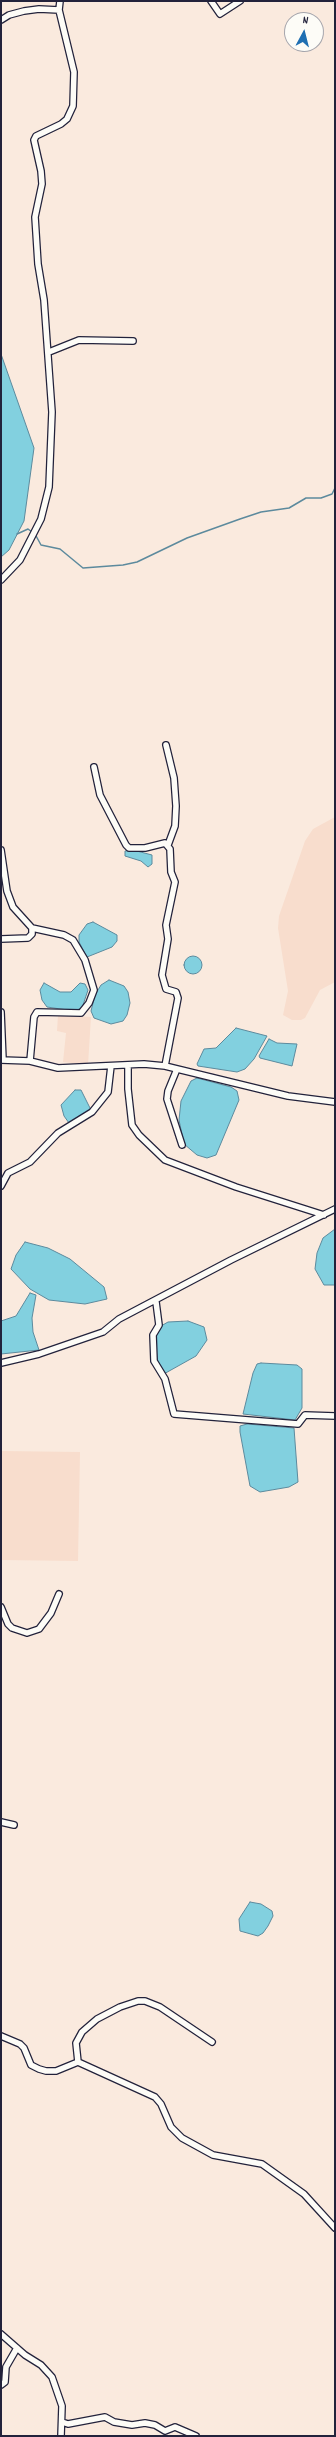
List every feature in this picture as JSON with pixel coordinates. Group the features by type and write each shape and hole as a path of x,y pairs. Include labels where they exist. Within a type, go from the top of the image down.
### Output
{"street":[{"path":"1,580 16,565 41,519 49,487 52,412 48,352 35,217 42,184 41,171 34,140 36,136 61,124 67,119 73,106 74,72 59,10 60,1"},
{"path":"211,1 220,14 240,1"},
{"path":"1,20 9,15 24,11 40,9 59,10"},
{"path":"48,352 79,340 133,341"},
{"path":"165,1066 178,998 176,992 166,989 162,975 168,939 166,925 175,882 168,845 175,826 176,806 174,778 166,745"},
{"path":"94,767 100,795 126,845 129,848 145,848 165,843 168,845"},
{"path":"1,850 7,891 13,907 32,928 64,935 73,940 85,960 94,990 89,1003 81,1013 37,1012 34,1017 30,1061"},
{"path":"1,939 28,938 32,934 32,928"},
{"path":"1,1012 2,1060 15,1059 30,1061 58,1068 128,1065 165,1066 288,1096 335,1102"},
{"path":"128,1065 128,1089 132,1125 139,1135 165,1160 236,1187 324,1215"},
{"path":"1,1172 8,1173 30,1162 58,1133 92,1112 108,1092 110,1066"},
{"path":"177,1069 168,1091 167,1099 182,1145"},
{"path":"1,1186 8,1173"},
{"path":"1,1363 40,1354 103,1332 119,1319 156,1302 231,1260 335,1209"},
{"path":"156,1302 159,1325 153,1335 154,1361 164,1379 174,1414 298,1424 305,1415 335,1416"},
{"path":"1,1607 8,1624 12,1628 27,1633 39,1629 51,1612 59,1594"},
{"path":"1,1822 14,1825"},
{"path":"78,2062 76,2043 82,2032 97,2019 120,2007 138,2001 145,2001 160,2007 212,2042"},
{"path":"1,2036 20,2044 24,2048 31,2065 39,2069 46,2071 56,2070 78,2062 155,2097 162,2104 171,2127 196,2147 213,2155 262,2164 284,2178 312,2202 335,2228"},
{"path":"1,2334 17,2348 41,2365 52,2377 62,2406 61,2436"},
{"path":"1,2385 5,2382 6,2367 17,2348"},
{"path":"62,2422 68,2424 105,2417 114,2422 132,2424 145,2423 155,2425 165,2431 175,2427 196,2436"}],"shaded area":[{"path":"335,817 335,982 320,990 305,1018 301,1020 292,1020 283,1015 288,991 278,928 279,916 305,841 313,829"},
{"path":"58,1015 91,1017 88,1065 63,1062 66,1033 57,1031"},
{"path":"2,1451 80,1452 78,1561 1,1560"}],"water":[{"path":"1,354 34,448 24,521 9,550 1,557"},
{"path":"133,850 152,855 152,864 148,867 141,861 125,856 125,851"},
{"path":"93,922 117,935 117,941 112,947 87,957 79,942 79,935 87,924"},
{"path":"193,956 199,959 202,965 199,971 193,974 187,971 184,965 187,959"},
{"path":"109,980 124,986 128,992 130,1003 127,1015 123,1021 111,1024 94,1018 91,1011 95,995 101,985"},
{"path":"44,983 60,992 71,992 80,983 85,984 88,990 82,1008 74,1011 47,1007 42,1000 40,990"},
{"path":"236,1028 267,1036 254,1059 245,1069 237,1072 198,1066 197,1064 204,1049 216,1048"},
{"path":"269,1039 277,1043 297,1044 292,1066 260,1058 259,1056"},
{"path":"197,1078 231,1087 237,1091 239,1100 216,1155 207,1158 197,1155 184,1144 179,1120 181,1101 191,1081"},
{"path":"75,1090 81,1090 90,1108 89,1113 69,1123 64,1116 61,1105"},
{"path":"335,1229 335,1285 324,1285 315,1269 317,1253 323,1238"},
{"path":"25,1242 48,1248 70,1259 104,1287 107,1299 85,1304 49,1300 30,1289 11,1269 16,1255"},
{"path":"30,1293 36,1295 32,1318 33,1332 39,1350 1,1354 1,1321 16,1316"},
{"path":"188,1321 204,1327 207,1340 196,1356 162,1375 155,1360 155,1335 161,1326 168,1322"},
{"path":"257,1364 297,1365 302,1369 302,1408 295,1420 243,1414 253,1373"},
{"path":"247,1424 294,1428 298,1482 289,1487 260,1492 250,1486 240,1432 240,1426"},
{"path":"250,1902 261,1904 272,1911 273,1916 268,1926 263,1933 258,1936 240,1931 239,1919"}],"waterway":[{"path":"35,534 41,545 60,549 83,568 123,565 137,562 187,538 240,519 261,512 289,508 306,498 321,498 332,494 335,488"},
{"path":"17,534 28,529 32,532"}]}
